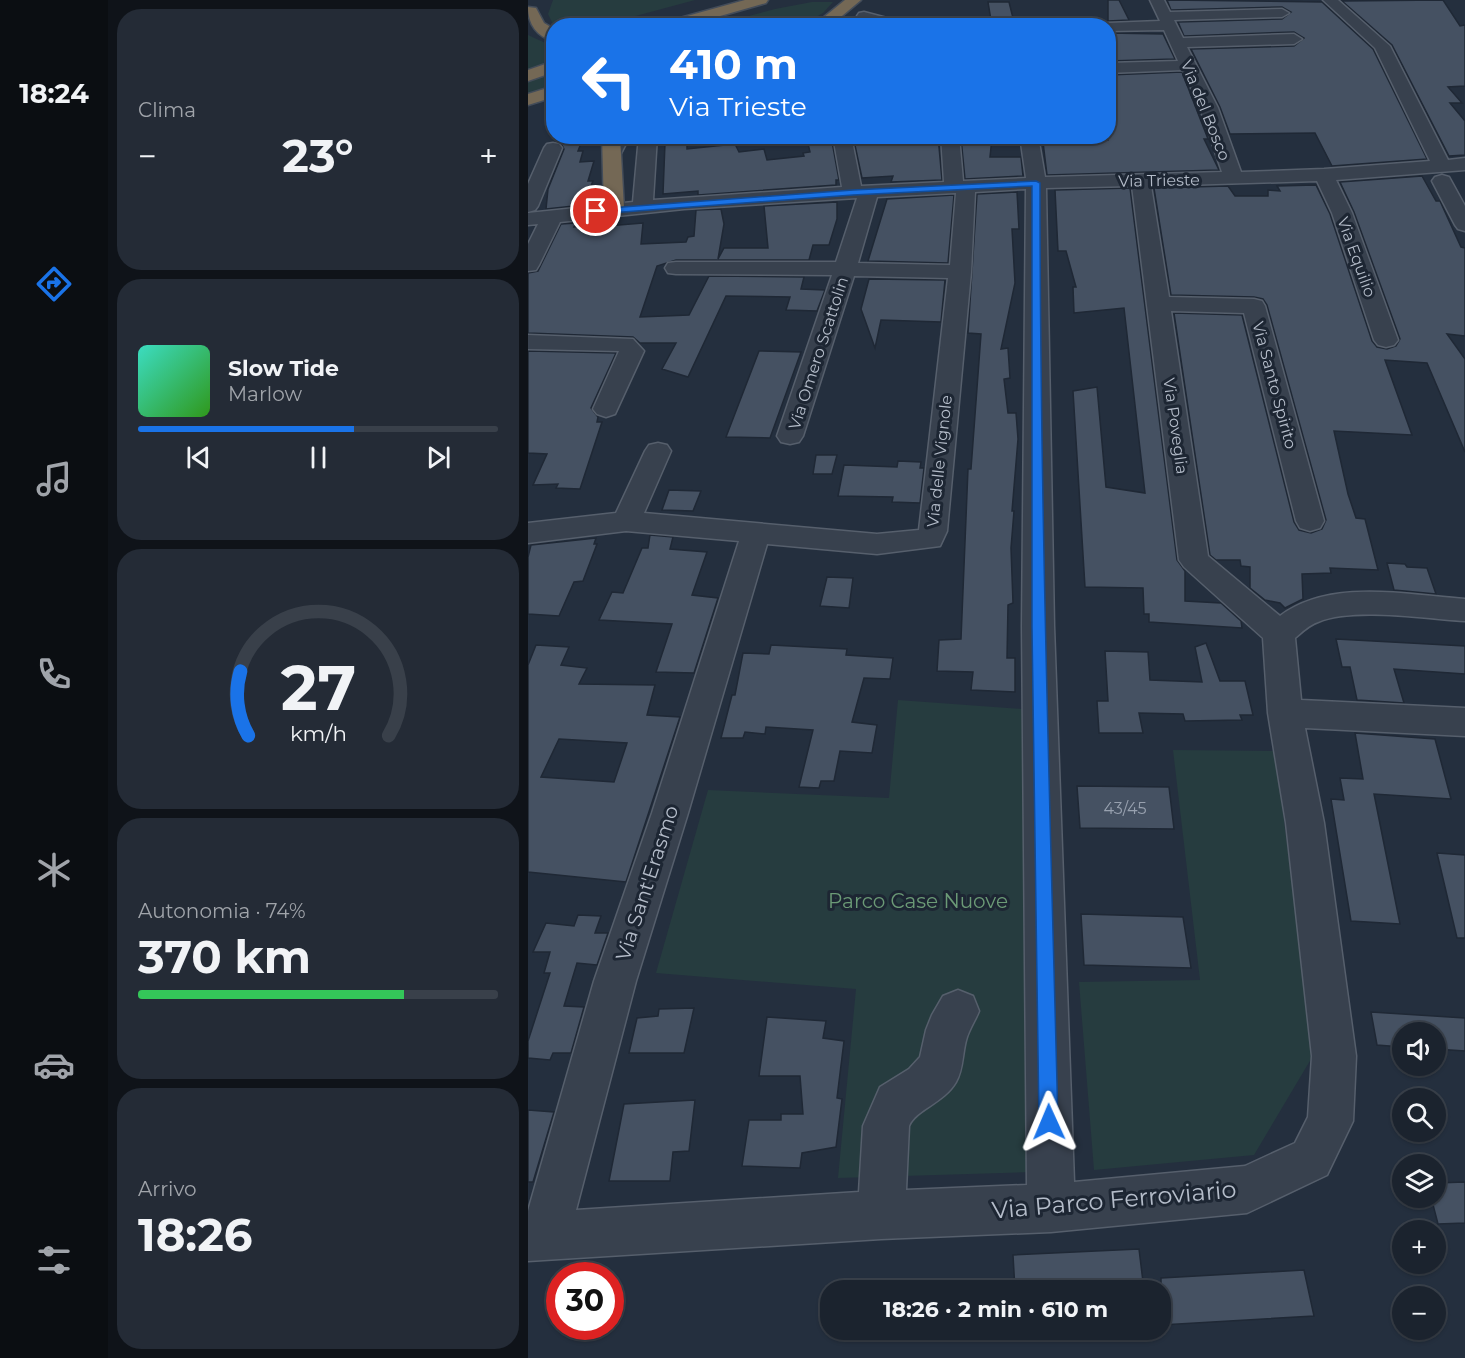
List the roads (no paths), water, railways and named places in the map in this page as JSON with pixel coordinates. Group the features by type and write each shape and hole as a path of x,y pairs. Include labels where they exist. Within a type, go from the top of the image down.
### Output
{"highway":[{"path":"682,18 740,0"},
{"path":"687,18 761,0"},
{"path":"829,18 847,3"},
{"path":"531,9 538,25 546,30"},
{"path":"528,67 546,61"},
{"path":"528,76 546,69"},
{"path":"528,100 546,94"},
{"path":"611,146 614,209"}],"street":[{"name":"Via del Bosco","path":"1157,0 1190,65 1216,108 1234,179"},
{"path":"1330,0 1382,46 1437,171 1465,225"},
{"path":"847,3 862,18"},
{"path":"1116,26 1168,20 1282,13"},
{"name":"Via del Bosco","path":"1178,43 1294,39"},
{"path":"1116,68 1190,65"},
{"path":"643,207 647,144"},
{"path":"845,144 861,192"},
{"name":"Via delle Vignole","path":"528,533 626,521 877,544 930,539 933,531 960,272 960,186 952,144"},
{"path":"1030,144 1036,183 1038,627 1051,1208"},
{"path":"528,206 553,147"},
{"name":"Via Trieste","path":"528,219 614,209 960,186 1234,179 1315,170 1437,171 1465,164"},
{"name":"Via Equilio","path":"1315,170 1342,213 1386,340"},
{"path":"1437,171 1465,183"},
{"name":"Via Poveglia","path":"1141,180 1194,560 1279,633"},
{"name":"Via Omero Scattolin","path":"790,436 846,269 861,192"},
{"path":"528,265 552,217"},
{"name":"Via Omero Scattolin","path":"676,268 960,272"},
{"name":"Via Santo Spirito","path":"1159,304 1254,306 1310,521"},
{"path":"528,342 625,344 632,351 606,410"},
{"path":"626,521 658,451"},
{"name":"Via Sant'Erasmo","path":"536,1237 756,532"},
{"path":"1279,633 1306,614 1330,607 1359,605 1465,610"},
{"name":"Via Parco Ferroviario","path":"536,1237 881,1215 1051,1208 1247,1189 1311,1159 1330,1121 1334,1056 1305,823 1285,713 1279,633"},
{"path":"1285,713 1465,722"},
{"path":"881,1215 886,1126 896,1103 925,1085 940,1067 947,1030 958,1011"}],"park label":[{"name":"Parco Case Nuove","path":"918,901"}]}
